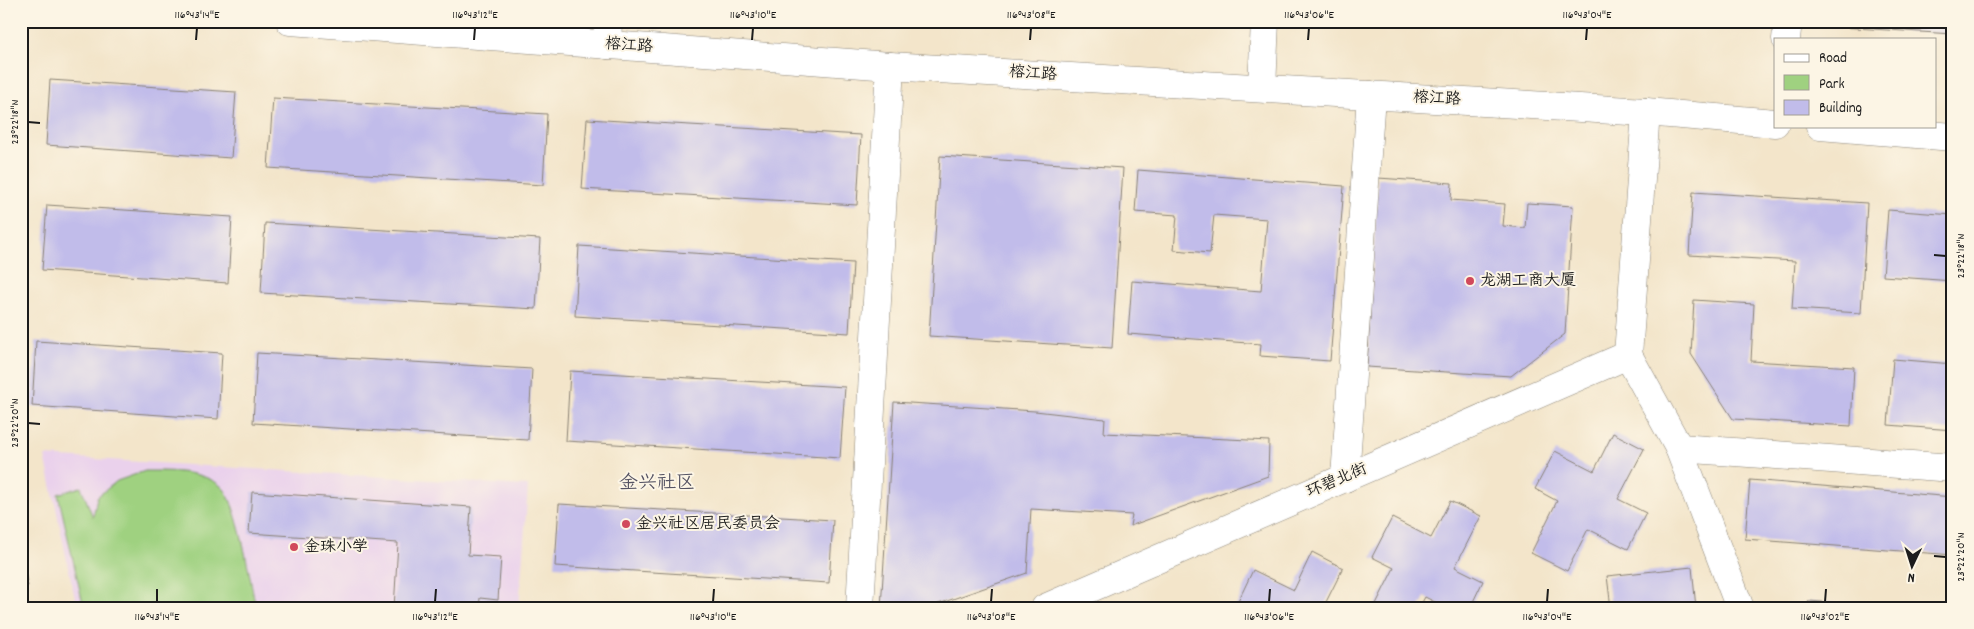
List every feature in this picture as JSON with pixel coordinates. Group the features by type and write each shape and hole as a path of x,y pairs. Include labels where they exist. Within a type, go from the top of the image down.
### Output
{"street":[{"name":"榕江路","path":"290,21 608,33 890,66 1646,112 1774,123"},
{"path":"1262,88 1265,21"},
{"path":"1786,38 1788,21"},
{"path":"860,608 890,66"},
{"path":"1345,478 1371,96"},
{"path":"1646,112 1628,355 1679,448 1740,608"},
{"path":"1844,128 1953,137"},
{"name":"环碧北街","path":"1045,608 1628,355"},
{"path":"1679,448 1953,468"}],"shaded area":[{"name":"金珠小学","path":"45,456 528,486 519,608 77,608"}],"green space":[{"path":"145,471 197,475 215,482 223,488 229,496 239,526 256,608 84,608 58,494 81,487 93,517 97,497 117,481"}],"building":[{"path":"1807,21 1953,21 1953,34 1807,25"},
{"path":"50,80 236,92 231,158 46,145"},
{"path":"273,98 547,114 543,185 268,168"},
{"path":"587,119 861,135 857,205 582,189"},
{"path":"940,156 1123,168 1112,348 929,336"},
{"path":"1138,170 1344,186 1330,361 1260,356 1261,344 1128,334 1132,281 1261,291 1267,219 1214,215 1210,253 1174,250 1177,215 1135,212"},
{"name":"龙湖工商大厦","path":"1378,178 1452,183 1451,200 1505,204 1503,226 1525,228 1527,203 1573,206 1565,334 1511,376 1367,367"},
{"path":"1693,192 1867,203 1861,313 1792,309 1795,261 1689,255"},
{"path":"47,205 232,217 228,283 42,270"},
{"path":"1888,210 1953,215 1953,281 1883,276"},
{"path":"265,223 540,239 536,309 261,293"},
{"path":"579,246 853,263 849,333 575,316"},
{"path":"1694,300 1754,304 1751,361 1854,367 1851,426 1733,419 1691,354"},
{"path":"36,341 222,353 218,419 32,406"},
{"path":"257,353 532,369 528,440 253,423"},
{"path":"1893,359 1953,364 1953,430 1888,425"},
{"path":"570,371 845,387 840,458 566,441"},
{"path":"894,402 1035,411 1105,419 1104,433 1269,441 1268,476 1130,526 1132,515 1031,509 1027,573 927,608 881,608"},
{"path":"1613,433 1644,449 1618,499 1646,513 1628,549 1588,529 1567,571 1531,553 1557,501 1535,489 1555,451 1594,471"},
{"path":"1750,480 1953,497 1953,555 1745,539"},
{"path":"252,492 471,507 468,555 501,557 498,600 480,598 479,608 394,608 398,543 249,533"},
{"path":"1450,501 1481,516 1455,567 1483,581 1470,608 1447,608 1425,597 1419,608 1374,608 1394,568 1372,557 1392,518 1431,538"},
{"path":"559,504 833,520 829,583 555,566"},
{"path":"1312,552 1343,568 1323,608 1235,608 1253,570 1294,590"},
{"path":"21,555 28,586 21,587"},
{"path":"1692,567 1696,608 1611,608 1607,576"},
{"path":"1808,601 1881,606 1881,608 1808,608"}],"place":[{"name":"龙湖工商大厦","path":"1470,281"},
{"name":"金兴社区居民委员会","path":"626,524"},
{"name":"金珠小学","path":"294,547"}],"district":[{"name":"金兴社区","path":"657,484"}]}
